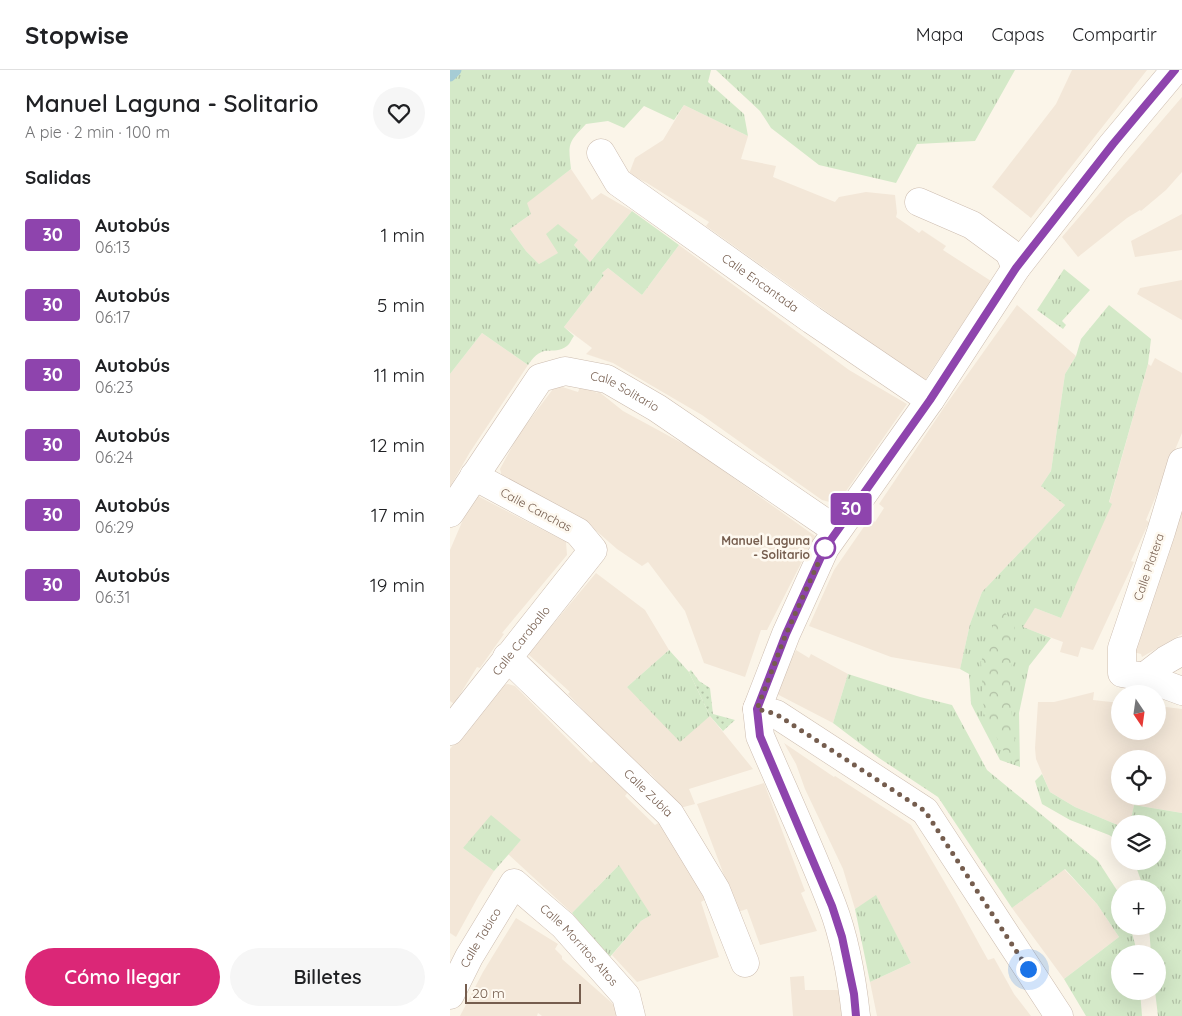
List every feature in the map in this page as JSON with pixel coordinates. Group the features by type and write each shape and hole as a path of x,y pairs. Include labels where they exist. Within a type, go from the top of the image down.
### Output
{"street":[{"path":"856,1016 854,994 842,937 832,906 760,736 757,709 786,634 825,548 836,530 930,400 1016,268 1113,144 1175,70"},
{"name":"Calle Encantada","path":"601,153 618,182 812,320 930,400"},
{"path":"919,202 972,224 1009,252 1016,268"},
{"name":"Calle Solitario","path":"450,513 540,378 565,370 607,379 656,408 836,530"},
{"name":"Calle Platera","path":"1133,675 1122,648 1161,532 1182,462"},
{"name":"Calle Canchas","path":"474,476 578,532 593,550"},
{"name":"Calle Caraballo","path":"450,731 593,550"},
{"path":"1133,675 1182,651"},
{"name":"Calle Zubía","path":"507,657 670,814 716,890 745,963"},
{"path":"1133,675 1182,691"},
{"path":"757,709 776,714 925,811 1059,1016"},
{"name":"Calle Tabico","path":"450,995 469,956 514,883"},
{"name":"Calle Morritos Altos","path":"514,883 562,925 619,988 626,996 631,1016"}],"shaded area":[{"path":"1072,70 1147,70 1031,218 992,187 1056,104"},
{"path":"1182,97 1182,172 1166,190 1141,211 1127,218 1078,257 1062,237"},
{"path":"684,105 748,136 741,159 776,166 773,177 835,202 839,197 866,192 895,195 896,217 919,233 922,230 946,246 943,250 991,281 925,380 706,226 709,222 647,183 629,174 635,158 663,140"},
{"path":"571,169 592,200 601,193 632,211 590,262 574,245 578,240 539,264 526,251 510,229 531,214 526,203"},
{"path":"1182,214 1182,250 1135,257 1131,241"},
{"path":"679,245 849,370 907,404 837,504 822,500 702,415 613,363 586,354 592,348 564,327 604,275 602,273 608,268 642,295"},
{"path":"1182,280 1182,320 1137,294 1140,288"},
{"path":"1017,305 1076,356 1065,374 1051,471 1041,486 1065,505 982,592 970,624 960,669 891,657 809,626 834,570 870,518 875,522 884,508 879,504 945,406"},
{"path":"482,333 528,365 470,452 450,487 450,374"},
{"path":"1155,358 1182,373 1182,433 1146,520 1149,522 1131,561 1134,562 1093,650 1081,647 1078,657 1060,652 1063,642 1022,627 1035,608 1061,618 1111,503 1109,503 1148,364 1151,366"},
{"path":"556,385 578,392 581,385 597,393 598,391 623,411 693,449 815,536 767,630 761,630 745,677 704,663 685,611 648,562 642,566 617,549 593,528 550,507 502,477 500,469 519,434"},
{"path":"474,494 566,542 567,555 502,633 504,634 480,668 477,667 454,704 450,701 450,550"},
{"path":"1182,495 1182,634 1142,657 1141,654 1133,652"},
{"path":"596,573 645,610 669,650 627,687 697,726 710,716 753,769 689,789 695,804 680,808 650,773 647,776 568,694 570,692 528,654"},
{"path":"796,650 809,658 811,654 848,674 833,723 775,693"},
{"path":"502,685 515,686 591,763 595,760 628,792 625,796 655,825 661,821 709,897 701,902 719,957 637,982 612,955 641,921 646,918 619,865 572,913 508,854 521,840 463,848 494,871 456,937 450,933 450,749"},
{"path":"1094,692 1093,700 1111,702 1111,740 1166,740 1166,707 1182,709 1182,813 1134,805 1132,815 1111,815 1111,822 1075,807 1050,792 1036,759 1038,702 1054,702"},
{"path":"784,743 911,825 988,960 994,958 1014,994 1031,1016 877,1016 870,982 911,963 876,896 855,909 843,869 805,789 796,764"},
{"path":"764,783 805,891 801,893 817,931 760,945 747,909 738,912 697,804"},
{"path":"1064,869 1097,904 1111,925 1111,935 1118,935 1119,937 1064,979 1012,908"},
{"path":"516,918 558,944 555,949 562,956 562,959 621,1011 617,1016 542,1016 538,1013 537,1016 460,1016 483,972"},
{"path":"804,976 805,990 839,990 842,1016 793,1016 790,977"}],"green space":[{"path":"450,70 711,70 708,82 744,114 748,136 684,105 674,120 644,106 624,128 608,121 586,124 571,144 571,169 527,203 531,214 510,229 526,251 539,264 558,253 546,234 558,224 578,240 574,245 590,262 632,211 679,245 642,295 608,268 602,273 604,275 564,327 574,336 569,344 562,349 543,351 528,365 482,333 450,374"},
{"path":"716,70 1015,70 975,141 917,144 896,183 819,165 771,128 760,111"},
{"path":"1064,269 1090,290 1062,321 1066,325 1063,329 1037,310"},
{"path":"1109,305 1151,339 1148,364 1109,502 1112,504 1061,618 1035,608 1023,627 1051,638 1029,666 1019,713 1020,767 1000,760 971,704 969,674 960,669 970,624 982,592 1065,505 1041,486 1051,471 1065,374 1076,356 1081,339"},
{"path":"1000,605 1015,627 1010,687 1013,731 1020,765 1007,757 984,714 981,662"},
{"path":"669,650 689,672 710,716 680,742 627,687"},
{"path":"691,670 699,681 710,688 713,714 735,720 723,731 710,716 689,672"},
{"path":"848,674 952,705 987,770 1098,861 1111,881 1111,925 1097,904 1065,869 1012,908 938,797 879,758 833,723"},
{"path":"1042,774 1050,792 1075,807 1111,822 1111,836 1070,820 1042,804 1035,781"},
{"path":"1134,805 1182,813 1182,1016 1158,1016 1156,1000 1166,1000 1166,945 1150,945 1150,935 1166,935 1166,880 1141,880 1137,870 1166,870 1166,815 1132,815"},
{"path":"491,815 521,840 494,871 463,848"},
{"path":"619,865 651,915 641,921 609,958 572,913"},
{"path":"876,895 911,963 870,982 855,909"},
{"path":"1118,935 1132,935 1135,945 1111,945 1111,1000 1141,1000 1142,1016 1086,1016 1064,979 1119,937"}],"waterway":[{"path":"450,76 456,70"}],"bus line":[{"name":"30","path":"856,1016 854,994 842,937 832,906 760,736 757,709 786,634 825,548 836,530 930,400 1016,268 1113,144 1175,70"}],"place":[{"name":"Manuel Laguna - Solitario","path":"825,548"}],"route":[{"path":"825,548 786,634 757,709 776,714 925,811 1028,969"}]}
